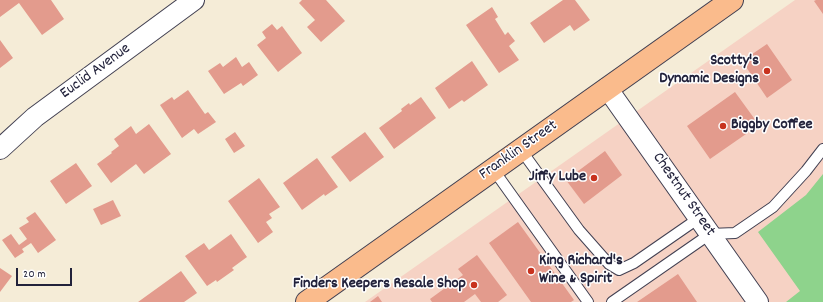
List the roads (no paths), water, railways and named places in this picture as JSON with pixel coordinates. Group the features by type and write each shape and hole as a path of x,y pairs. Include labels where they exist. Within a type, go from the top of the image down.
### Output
{"main road":[{"name":"Franklin Street","path":"310,301 732,0"}],"street":[{"name":"Euclid Avenue","path":"0,149 35,117 194,0"},
{"name":"Chestnut Street","path":"607,88 758,302"}],"lane":[{"path":"521,150 579,230 609,264 619,270 704,226 734,233 773,207 806,171 823,149"},
{"path":"493,169 588,302"},
{"path":"612,302 704,226"}],"place":[{"name":"Scotty's Dynamic Designs","path":"767,71"},
{"name":"Biggby Coffee","path":"723,126"},
{"name":"Jiffy Lube","path":"594,178"},
{"name":"King Richard's Wine & Spirit","path":"531,271"},
{"name":"Finders Keepers Resale Shop","path":"474,285"}]}
